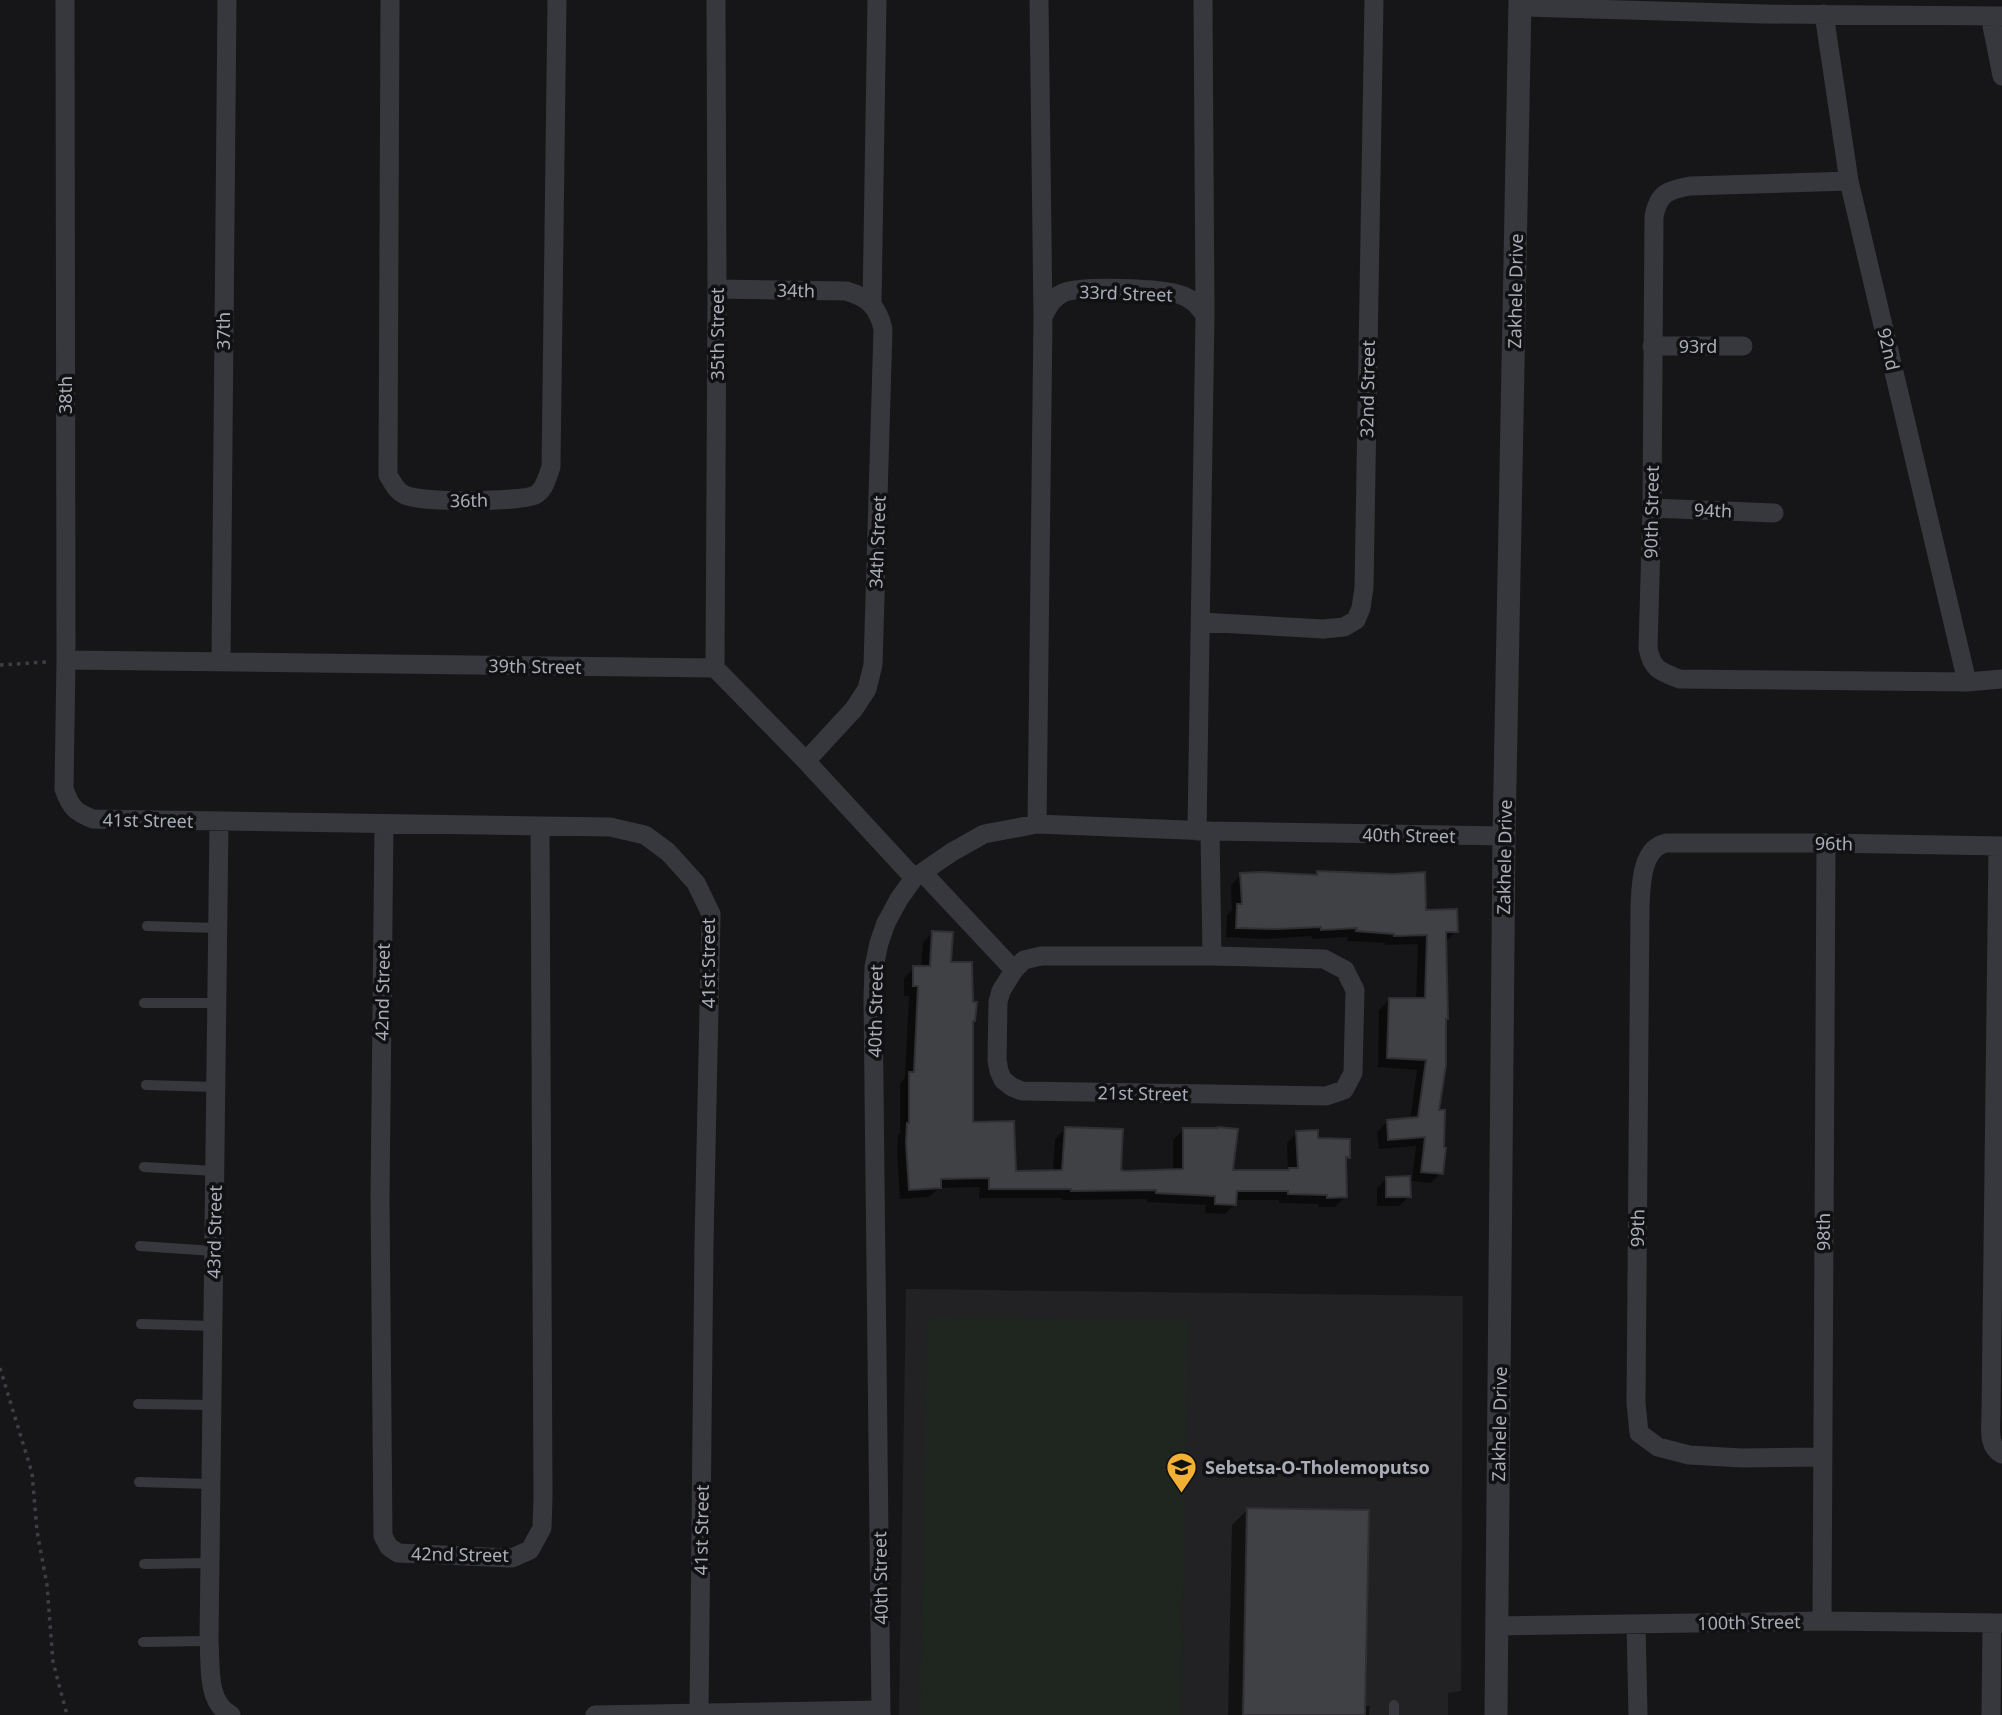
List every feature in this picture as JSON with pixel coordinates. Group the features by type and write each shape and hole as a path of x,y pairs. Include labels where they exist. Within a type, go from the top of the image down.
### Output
{"street":[{"name":"38th","path":"64,789 65,0"},
{"name":"37th","path":"221,662 227,0"},
{"name":"36th","path":"390,0 388,475 395,488 412,497 472,501 533,496 542,489 551,467 557,0"},
{"name":"35th Street","path":"715,668 716,0"},
{"name":"34th Street","path":"806,761 854,709 867,689 873,665 883,329 880,315 872,303 877,0"},
{"path":"1037,824 1043,317 1039,0"},
{"path":"1203,0 1205,315 1201,622 1203,831 1212,956"},
{"name":"32nd Street","path":"1201,622 1323,629 1344,626 1356,620 1361,608 1364,588 1374,0"},
{"path":"1520,4 1680,13 1996,16 2002,76"},
{"name":"Zakhele Drive","path":"1496,1715 1504,836 1520,4"},
{"name":"92nd","path":"1824,14 1849,181 1966,682"},
{"name":"90th Street","path":"1849,181 1690,186 1677,188 1661,196 1656,204 1648,648 1650,661 1657,669 1680,679 1966,682 2002,679"},
{"name":"34th","path":"717,289 846,291 859,294 872,303"},
{"name":"33rd Street","path":"1043,317 1050,302 1063,293 1079,289 1169,291 1194,301 1205,315"},
{"name":"93rd","path":"1652,346 1743,346"},
{"name":"94th","path":"1652,509 1774,513"},
{"name":"39th Street","path":"66,660 715,668"},
{"path":"715,668 1014,970"},
{"name":"41st Street","path":"64,789 77,813 93,819 610,827 645,835 668,852 696,883 711,914 699,1713"},
{"name":"43rd Street","path":"219,822 209,1642 213,1695 222,1710 231,1715"},
{"name":"42nd Street","path":"384,824 380,1198 383,1536 389,1547 398,1553 512,1558 530,1550 542,1528 540,826"},
{"name":"40th Street","path":"881,1713 874,967 886,923 899,899 918,876 984,834 1037,824 1203,831 1504,836"},
{"name":"96th","path":"1666,843 2000,846"},
{"name":"99th","path":"1666,843 1651,851 1640,906 1636,1403 1639,1433 1658,1447 1689,1455 1742,1458 1822,1457"},
{"name":"98th","path":"1822,1621 1826,843"},
{"path":"2000,846 1991,1444 2002,1454"},
{"name":"21st Street","path":"1041,956 1212,956 1324,960 1345,970 1355,990 1355,1022 1353,1073 1344,1090 1326,1096 1022,1091 1003,1080 998,1060 998,1002 1001,991 1024,960 1041,956"},
{"name":"100th Street","path":"1497,1626 1822,1621 1997,1623"},
{"path":"1991,1715 1997,1623"},
{"path":"1636,1624 1638,1715"},
{"path":"595,1715 881,1713"}],"lane":[{"path":"147,926 218,928"},
{"path":"144,1003 217,1003"},
{"path":"146,1085 216,1087"},
{"path":"144,1167 215,1171"},
{"path":"140,1246 214,1251"},
{"path":"141,1324 213,1326"},
{"path":"138,1404 212,1405"},
{"path":"139,1482 211,1484"},
{"path":"144,1564 210,1563"},
{"path":"143,1642 209,1642"}],"path":[{"path":"0,665 66,660"},
{"path":"0,1368 32,1473 54,1662 67,1715"}],"shaded area":[{"name":"Sebetsa-O-Tholemoputso","path":"906,1289 1463,1296 1461,1691 1448,1693 1448,1715 899,1715"},
{"path":"927,1317 1188,1321 1181,1715 920,1715"}],"building":[{"path":"1317,871 1394,874 1425,872 1426,910 1457,909 1458,932 1446,932 1448,1019 1446,1065 1439,1110 1445,1110 1446,1148 1443,1174 1421,1172 1425,1137 1388,1140 1387,1120 1418,1117 1426,1060 1387,1058 1389,998 1425,998 1427,935 1394,936 1356,931 1357,928 1236,928 1237,904 1242,904 1240,873 1317,875"},
{"path":"932,931 953,932 951,962 972,962 973,1002 977,1002 973,1021 973,1122 1014,1121 1016,1171 1062,1170 1065,1127 1123,1129 1121,1170 1124,1171 1183,1169 1183,1128 1218,1127 1238,1129 1233,1170 1289,1170 1298,1168 1296,1131 1318,1130 1318,1138 1350,1139 1350,1158 1346,1157 1347,1197 1327,1198 1327,1195 1288,1194 1288,1191 1237,1191 1236,1205 1215,1204 1215,1196 1156,1193 1156,1190 989,1189 989,1178 941,1179 941,1188 909,1190 906,1143 909,1123 909,1072 914,1072 918,986 913,986 913,966 930,966"},
{"path":"1410,1176 1411,1197 1386,1197 1386,1177"},
{"path":"1247,1508 1369,1510 1365,1715 1243,1715"}],"place":[{"name":"Sebetsa-O-Tholemoputso","path":"1182,1494"}]}
